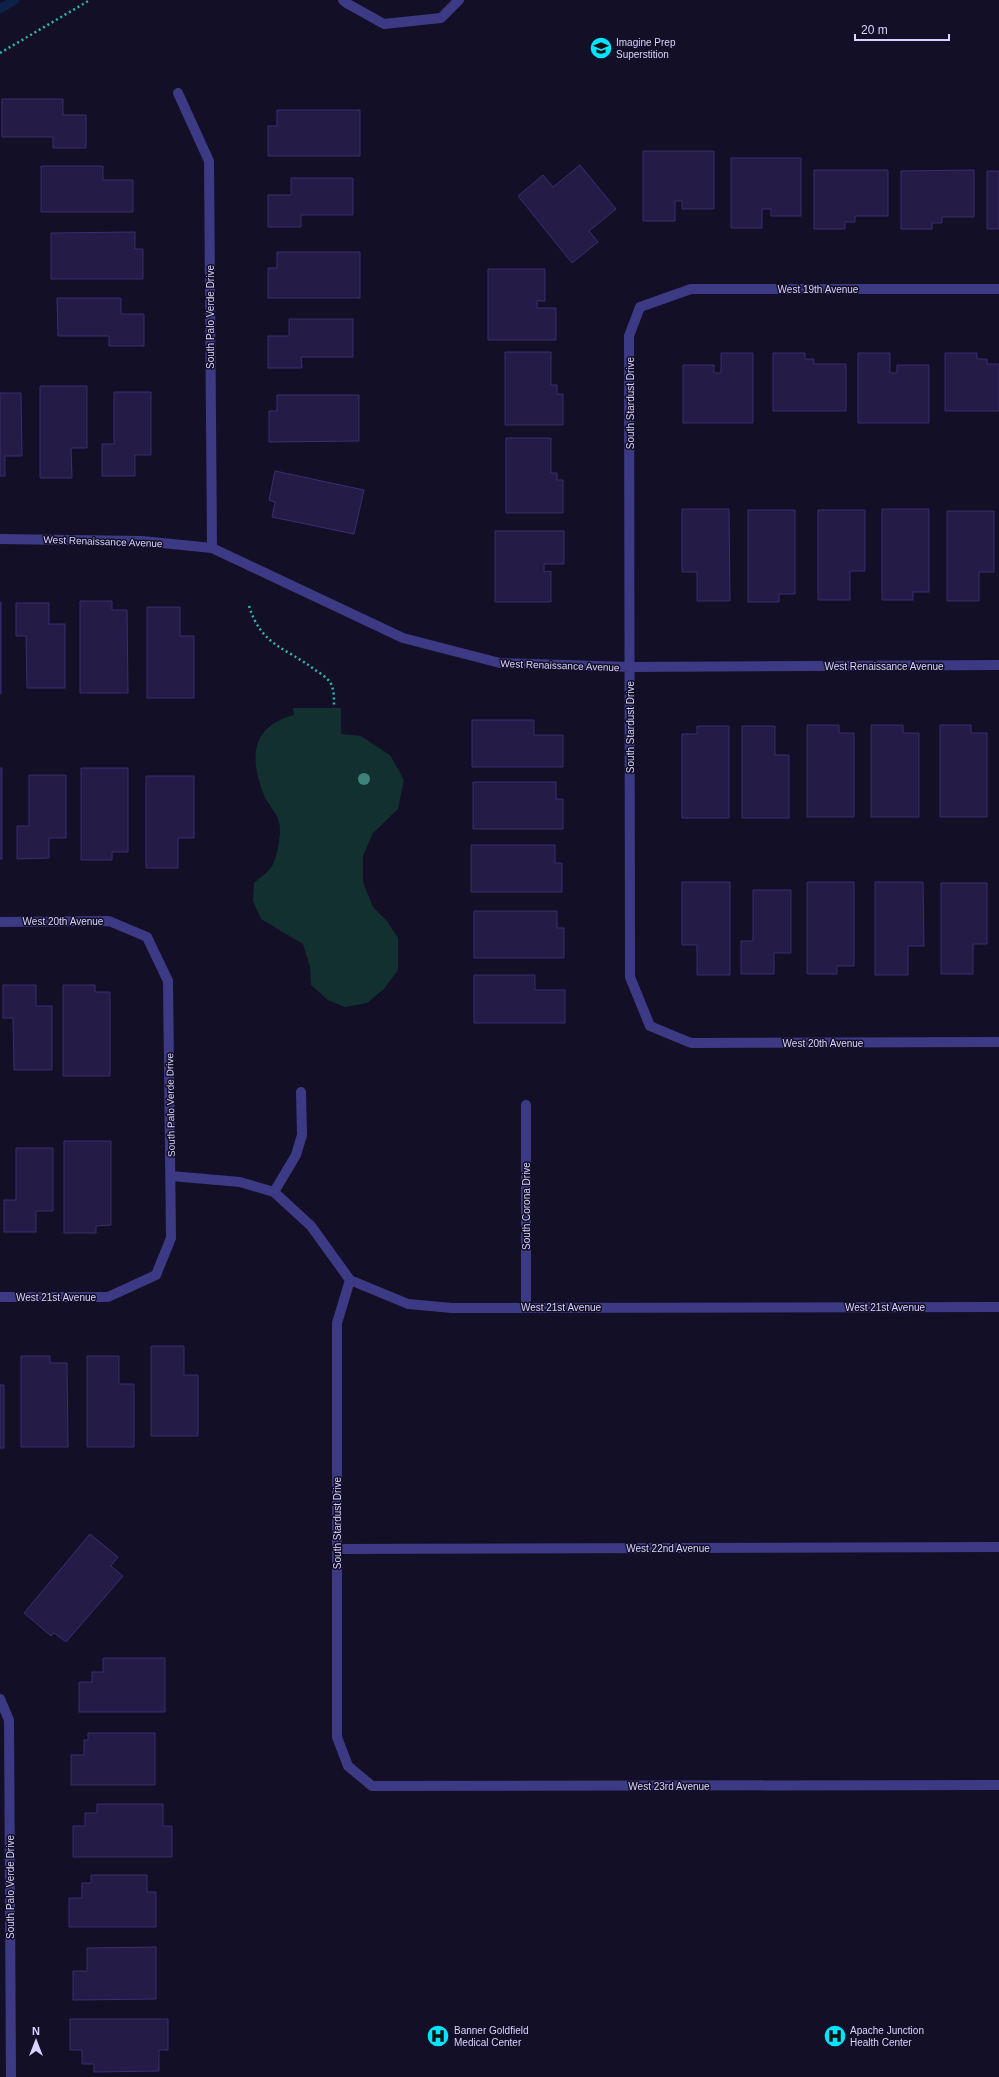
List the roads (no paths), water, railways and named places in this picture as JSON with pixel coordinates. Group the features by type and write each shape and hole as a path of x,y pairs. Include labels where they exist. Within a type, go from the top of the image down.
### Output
{"street":[{"path":"348,1 384,24 441,18 459,0"},
{"name":"South Palo Verde Drive","path":"178,93 209,161 212,548"},
{"name":"West 19th Avenue","path":"640,307 691,289 999,289"},
{"name":"South Stardust Drive","path":"640,307 630,336 630,977 650,1026"},
{"name":"West Renaissance Avenue","path":"0,539 142,541 212,548 403,638 500,663 630,667 999,665"},
{"name":"West 20th Avenue","path":"0,922 109,921 147,937"},
{"name":"South Palo Verde Drive","path":"147,937 168,981 171,1238 156,1275"},
{"name":"West 20th Avenue","path":"650,1026 691,1043 999,1042"},
{"path":"274,1192 296,1155 302,1135 301,1092"},
{"name":"South Corona Drive","path":"526,1105 526,1308"},
{"path":"171,1176 240,1182 274,1192 311,1226 350,1280"},
{"name":"West 21st Avenue","path":"0,1297 108,1297 156,1275"},
{"name":"South Stardust Drive","path":"348,1766 337,1737 337,1323 350,1280"},
{"name":"West 21st Avenue","path":"350,1280 408,1304 452,1308 999,1307"},
{"name":"West 22nd Avenue","path":"337,1549 999,1547"},
{"name":"South Palo Verde Drive","path":"0,1699 8,1720 11,2077"},
{"name":"West 23rd Avenue","path":"348,1766 372,1786 999,1785"},
{"path":"0,2058 11,2058"}],"waterway":[{"path":"0,9 15,0"}],"place":[{"name":"Imagine Prep Superstition","path":"601,48"},
{"name":"Banner Goldfield Medical Center","path":"438,2036"},
{"name":"Apache Junction Health Center","path":"835,2036"}]}
